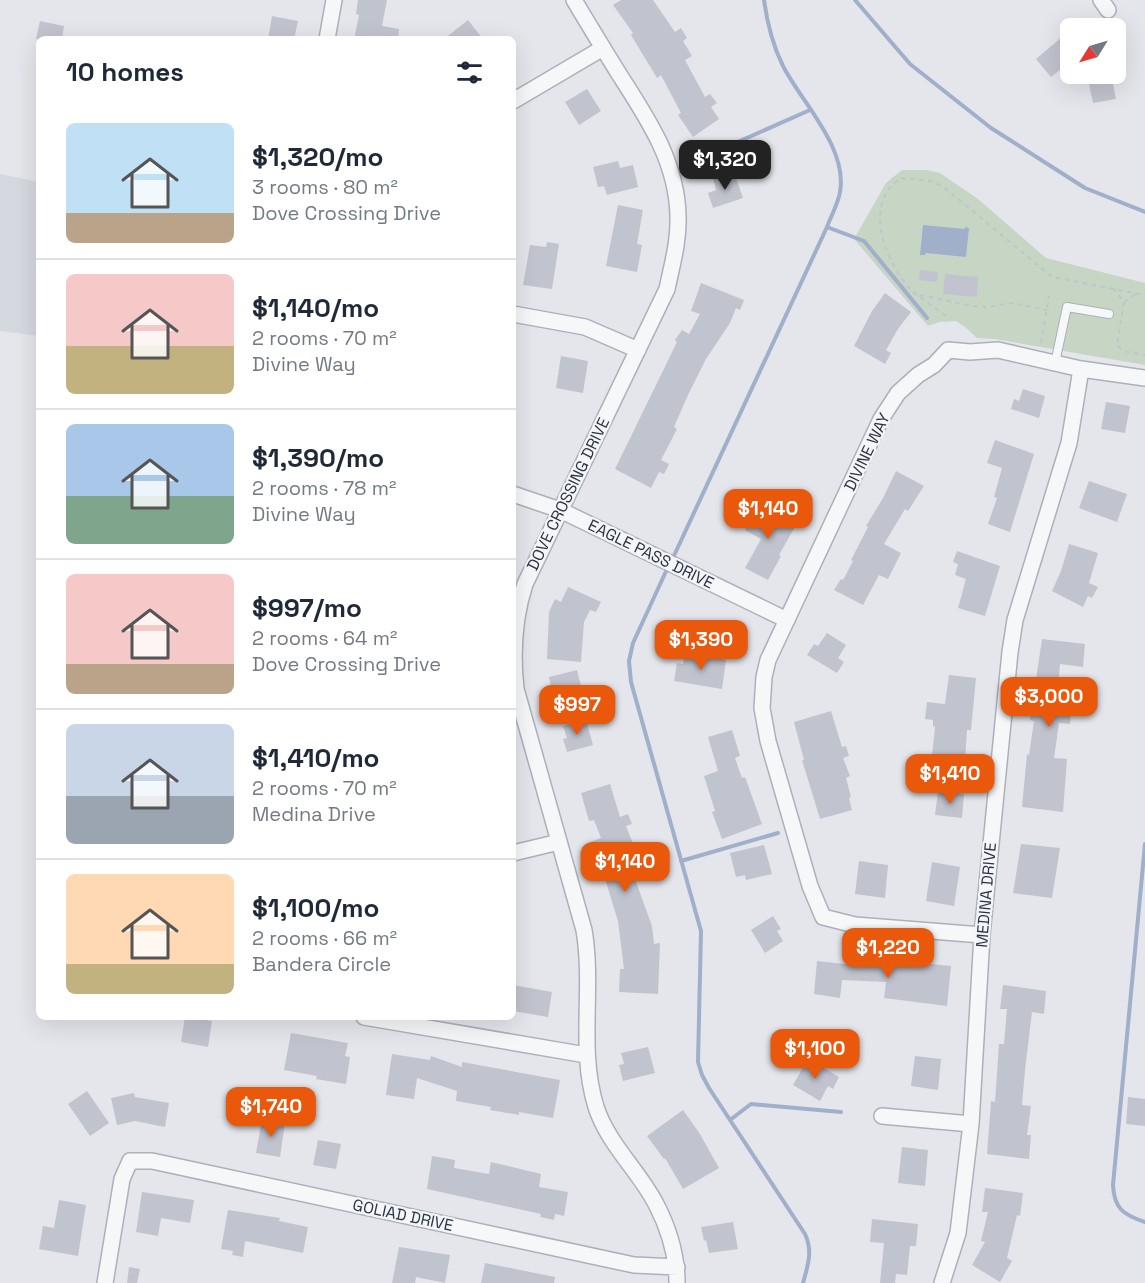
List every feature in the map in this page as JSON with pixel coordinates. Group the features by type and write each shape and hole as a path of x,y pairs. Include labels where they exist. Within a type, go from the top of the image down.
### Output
{"street":[{"path":"328,36 334,0"},
{"name":"DOVE CROSSING DRIVE","path":"516,620 525,584 667,289 676,246 678,217 676,191 655,129 574,0"},
{"path":"516,99 603,48"},
{"path":"516,315 585,327 638,350"},
{"name":"DIVINE WAY","path":"982,935 855,925 824,917 810,886 768,741 762,708 764,677 768,660 881,419 898,393 918,375 934,365 948,350 970,352 998,350 1081,369 1145,378"},
{"name":"MEDINA DRIVE","path":"942,1283 958,1233 970,1124 982,935 1010,652 1015,620 1061,471 1081,369"},
{"name":"EAGLE PASS DRIVE","path":"516,495 560,510 787,620"},
{"name":"DOVE CROSSING DRIVE","path":"516,689 585,930 589,976 586,1055 588,1078 604,1127 656,1203 674,1249 677,1283"},
{"path":"516,852 559,842"},
{"path":"382,1020 586,1055"},
{"path":"882,1116 970,1124"},
{"name":"GOLIAD DRIVE","path":"105,1283 122,1179 130,1161 152,1161 634,1265 677,1267"}],"lane":[{"path":"1054,363 1067,307 1109,314"}],"path":[{"path":"946,316 911,290 883,245 882,202 890,187 901,178 931,182 945,188 1052,277 1145,295"},
{"path":"1113,288 1124,303"},
{"path":"1138,293 1124,303 1117,345 1123,351 1145,355"},
{"path":"918,294 972,306 988,307 1012,303 1047,309"},
{"path":"1041,343 1049,296"}],"shaded area":[{"path":"0,174 36,181 36,336 0,331"}],"green space":[{"path":"902,170 926,170 940,173 978,199 1046,258 1145,283 1145,365 995,339 977,338 956,321 940,322 928,326 854,239 886,183"}],"water":[{"path":"923,225 969,228 966,257 926,253 920,255"}],"building":[{"path":"358,0 387,0 382,26 399,29 398,36 355,36 359,15 356,14"},
{"path":"621,0 653,0 675,32 681,28 687,38 683,41 692,56 685,60 705,97 710,94 717,103 711,107 719,119 693,137 678,115 681,113 661,75 657,78 631,35 633,33 613,5"},
{"path":"272,16 298,21 295,36 269,36"},
{"path":"468,20 481,36 448,36"},
{"path":"40,21 64,26 62,36 37,36"},
{"path":"1060,39 1060,70 1051,77 1036,59"},
{"path":"1089,84 1113,84 1116,99 1093,103"},
{"path":"587,89 601,111 579,125 565,102"},
{"path":"618,161 620,168 633,165 638,187 607,195 604,186 598,187 593,167"},
{"path":"734,172 743,198 713,208 708,193 716,190 713,179"},
{"path":"618,205 643,210 637,244 642,245 637,272 606,266"},
{"path":"547,242 559,244 552,289 523,285 530,245 546,247"},
{"path":"920,270 938,272 937,282 919,280"},
{"path":"945,274 978,277 977,297 943,294"},
{"path":"701,283 744,300 740,310 736,308 730,323 706,359 688,395 674,427 677,429 661,460 669,464 664,474 659,472 651,488 615,469 677,342 675,340 682,330 689,334 700,314 691,311"},
{"path":"885,293 911,312 886,350 891,353 885,364 854,346 872,311"},
{"path":"561,356 588,361 583,393 556,388"},
{"path":"1023,389 1045,396 1039,418 1011,409 1014,399 1019,401"},
{"path":"1106,402 1130,406 1125,433 1101,429"},
{"path":"995,440 1034,454 1010,532 988,524 997,498 994,497 1002,468 987,463"},
{"path":"896,471 924,486 908,511 905,509 884,544 901,553 888,579 879,575 863,605 834,590 841,579 843,580 853,561 851,560 868,527 866,526"},
{"path":"1089,481 1127,494 1117,522 1079,508"},
{"path":"760,504 796,525 768,580 745,568 761,539 745,530"},
{"path":"1069,544 1098,553 1089,583 1098,587 1092,598 1088,596 1083,607 1052,591"},
{"path":"957,551 1000,566 985,616 958,608 966,579 955,575 958,564 953,562"},
{"path":"568,587 601,602 596,612 590,610 584,622 581,662 547,659 549,612 555,599 561,602"},
{"path":"827,633 846,645 838,658 844,662 837,673 807,655 814,644 818,646"},
{"path":"1042,639 1085,644 1083,667 1060,664 1057,699 1072,701 1070,724 1059,723 1054,758 1067,759 1063,812 1022,807 1027,754 1029,755 1034,721 1030,720"},
{"path":"685,653 726,660 722,689 674,681 677,663 683,664"},
{"path":"577,670 584,698 561,703 557,689 552,690 549,677"},
{"path":"949,675 976,678 971,730 967,730 965,759 932,756 935,727 933,720 925,719 927,702 945,704"},
{"path":"831,711 842,747 846,746 849,756 843,758 850,776 846,778 852,810 820,819 802,760 804,760 794,722"},
{"path":"586,720 593,745 567,752 563,739 567,738 563,726"},
{"path":"732,730 740,756 735,758 742,778 745,777 762,824 722,839 712,812 715,811 704,776 718,771 708,737"},
{"path":"610,784 620,817 628,814 632,824 626,826 641,864 637,865 641,877 635,879 652,926 654,944 660,943 658,994 619,992 620,969 624,969 618,921 598,856 591,842 601,838 594,820 589,821 581,793"},
{"path":"938,791 964,794 962,818 935,815"},
{"path":"1021,844 1060,848 1052,898 1013,893"},
{"path":"764,845 772,874 746,880 745,875 736,877 730,853"},
{"path":"859,861 888,865 885,898 855,894"},
{"path":"932,862 960,867 954,906 926,901"},
{"path":"773,916 781,929 777,931 783,941 765,953 751,930"},
{"path":"853,956 951,966 947,1006 884,998 886,982 842,980 840,998 814,994 817,961 853,965"},
{"path":"1003,985 1046,991 1044,1014 1032,1012 1025,1070 1022,1105 1031,1106 1027,1135 1031,1135 1029,1159 987,1154 991,1101 995,1102 999,1044 1004,1044 1007,1009 1000,1009"},
{"path":"516,986 552,992 548,1017 516,1012"},
{"path":"185,1020 212,1021 208,1047 181,1042"},
{"path":"291,1033 348,1043 345,1056 350,1057 346,1084 284,1070"},
{"path":"648,1047 655,1073 623,1081 619,1065 624,1064 621,1053"},
{"path":"392,1054 430,1060 431,1056 462,1067 462,1062 560,1080 553,1118 490,1110 491,1107 456,1101 457,1091 417,1078 414,1099 386,1095"},
{"path":"915,1056 941,1059 938,1090 911,1086"},
{"path":"808,1059 839,1077 833,1089 828,1086 820,1101 793,1085"},
{"path":"87,1091 109,1123 90,1136 68,1104"},
{"path":"134,1093 135,1097 169,1103 165,1127 135,1121 117,1125 111,1098"},
{"path":"1128,1097 1145,1099 1145,1126 1126,1124"},
{"path":"683,1110 719,1168 683,1189 665,1158 647,1136"},
{"path":"262,1119 285,1123 280,1157 256,1153"},
{"path":"318,1140 341,1144 336,1169 313,1165"},
{"path":"902,1147 928,1150 925,1186 898,1183"},
{"path":"432,1156 455,1160 454,1168 489,1174 491,1162 541,1174 539,1187 568,1192 564,1216 555,1214 554,1220 540,1217 541,1214 427,1189"},
{"path":"985,1188 1023,1193 1020,1216 1017,1215 1007,1258 1012,1261 1000,1282 972,1265 985,1242 981,1241 988,1212 982,1212"},
{"path":"142,1192 194,1200 190,1223 161,1218 158,1236 136,1232"},
{"path":"59,1200 86,1205 78,1256 39,1249 43,1226 54,1228"},
{"path":"228,1210 280,1218 279,1221 308,1227 303,1253 245,1241 243,1257 232,1255 233,1251 221,1249"},
{"path":"872,1219 918,1224 916,1246 910,1246 907,1275 896,1274 895,1283 880,1283 884,1243 870,1242"},
{"path":"733,1222 738,1249 709,1253 701,1227"},
{"path":"399,1247 450,1255 445,1283 416,1277 415,1283 392,1283"},
{"path":"485,1263 555,1277 554,1283 481,1283"},
{"path":"129,1267 140,1269 137,1283 127,1283"}],"waterway":[{"path":"672,560 827,227 840,192 841,175 837,159 822,126 779,58 764,0"},
{"path":"855,0 910,64 991,128 1085,188 1145,212"},
{"path":"688,164 810,110"},
{"path":"827,227 864,241 927,318"},
{"path":"668,567 633,643 629,661 631,682 701,931 698,1062 709,1088 805,1234 809,1252 803,1283"},
{"path":"681,861 778,833"},
{"path":"1145,844 1113,1185 1115,1200 1121,1210 1145,1222"},
{"path":"730,1120 751,1104 841,1112"}]}
